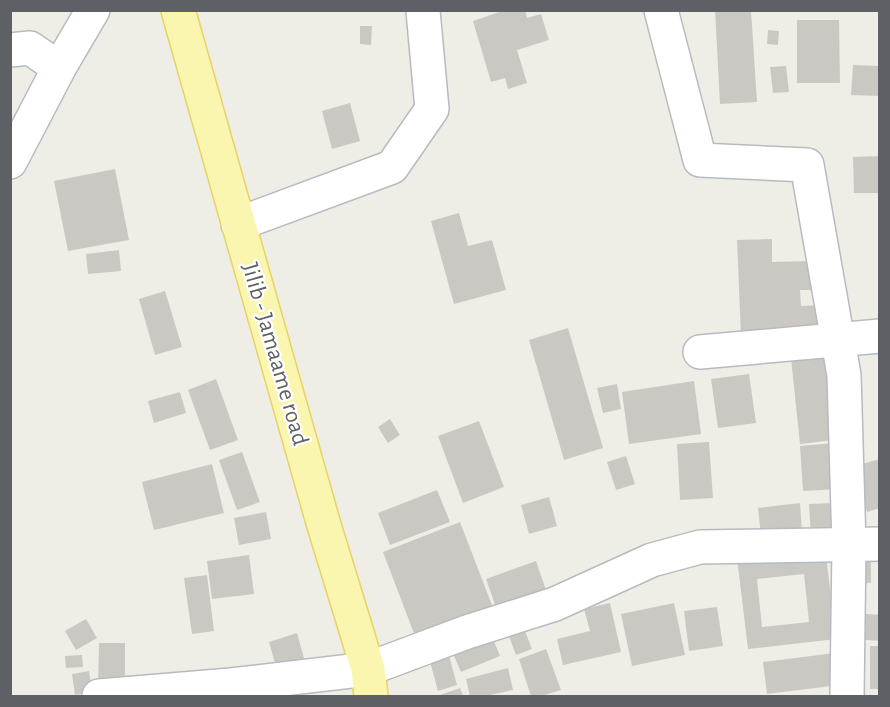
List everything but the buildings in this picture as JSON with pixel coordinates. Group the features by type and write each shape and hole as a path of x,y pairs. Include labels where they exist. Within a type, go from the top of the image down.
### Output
{"main road":[{"name":"Jilib - Jamaame road","path":"178,10 322,522 370,682"}],"street":[{"path":"10,162 58,68 93,10"},
{"path":"661,10 700,160 807,165 844,375 864,544 847,696"},
{"path":"238,224 392,167 432,109 423,11"},
{"path":"10,50 30,48 58,68"},
{"path":"700,352 879,336"},
{"path":"99,696 231,691 370,682 467,632 555,604 652,560 700,548 864,544"}]}
